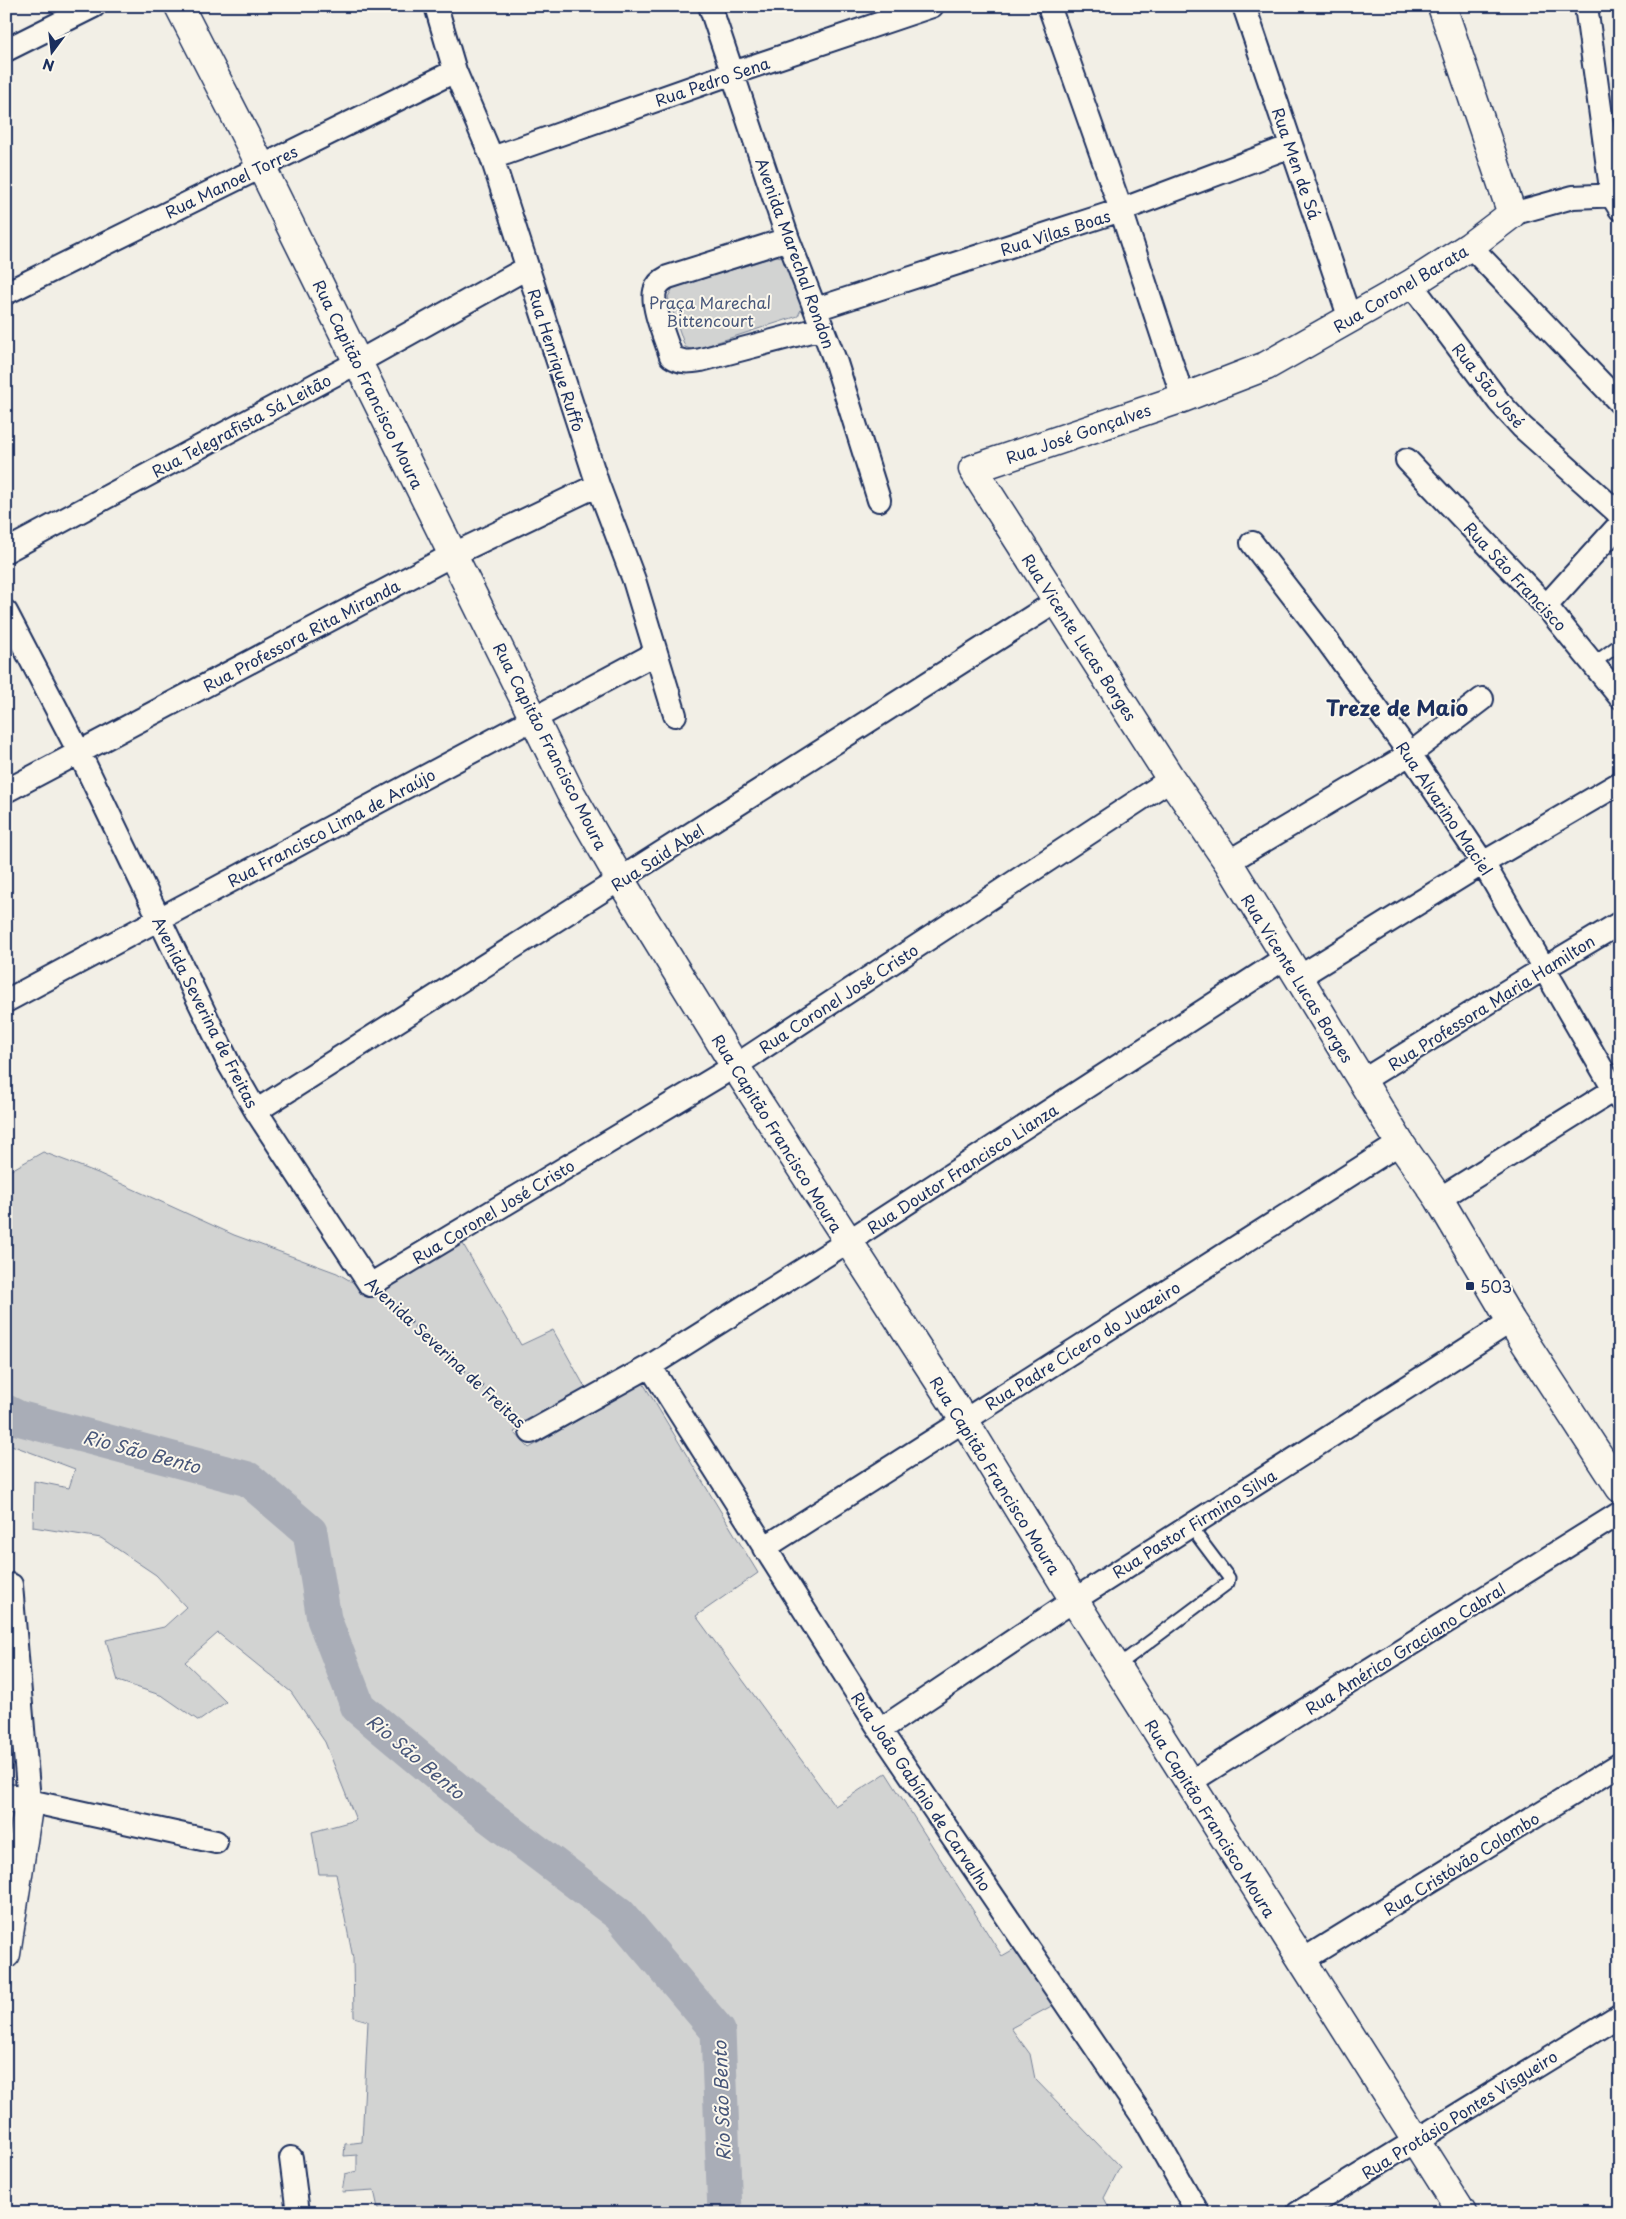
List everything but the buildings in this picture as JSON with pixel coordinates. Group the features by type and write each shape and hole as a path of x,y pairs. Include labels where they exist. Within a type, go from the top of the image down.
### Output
{"main road":[{"name":"Rua Capitão Francisco Moura","path":"179,6 261,166 570,792 621,880 735,1066 964,1420 1116,1667 1462,2213"},
{"path":"1442,6 1512,214"},
{"name":"Rua Coronel Barata","path":"1183,398 1266,366 1412,284 1470,246 1512,214"},
{"name":"Rua José Gonçalves","path":"973,469 1183,398"},
{"name":"Rua Vicente Lucas Borges","path":"973,469 1171,779 1228,862 1400,1143 1439,1199 1511,1321 1620,1488"},
{"path":"6,1954 18,1800"}],"street":[{"path":"6,50 94,6"},
{"name":"Rua Henrique Ruffo","path":"436,6 456,70 492,158 598,484 634,580 675,715"},
{"name":"Avenida Marechal Rondon","path":"710,6 788,239 836,363 879,500"},
{"name":"Rua Pedro Sena","path":"492,158 733,73 932,6"},
{"path":"1049,6 1121,210 1183,398"},
{"name":"Rua Men de Sá","path":"1244,6 1350,319"},
{"path":"1586,6 1617,200"},
{"name":"Rua Manoel Torres","path":"6,293 456,70"},
{"name":"Rua Vilas Boas","path":"819,318 1121,210 1291,146"},
{"name":"Rua Coronel Barata","path":"1512,214 1573,197 1617,200"},
{"path":"788,239 660,281 654,300 671,356 677,360 687,362 701,360 819,318"},
{"path":"1470,246 1620,403"},
{"name":"Rua Telegrafista Sá Leitão","path":"6,551 358,362 527,268"},
{"name":"Rua São José","path":"1412,284 1500,402 1522,427 1619,515"},
{"name":"Rua São Francisco","path":"1407,460 1546,606 1620,697"},
{"name":"Rua Professora Rita Miranda","path":"6,791 454,554 598,484"},
{"path":"1546,606 1619,515"},
{"name":"Rua Alvarino Maciel","path":"1252,542 1320,630 1410,754 1483,863 1542,969 1618,1092"},
{"name":"Rua Said Abel","path":"256,1111 1057,601"},
{"name":"Avenida Severina de Freitas","path":"6,612 79,752 158,920 229,1064 256,1111 370,1285"},
{"name":"Rua Francisco Lima de Araújo","path":"6,1001 656,653"},
{"path":"1228,862 1410,754 1482,699"},
{"name":"Rua Coronel José Cristo","path":"370,1285 735,1066 1171,779"},
{"name":"Rua Doutor Francisco Lianza","path":"531,1432 650,1366 1292,967 1483,863 1620,783"},
{"name":"Rua Professora Maria Hamilton","path":"1362,1082 1542,969 1620,923"},
{"path":"1439,1199 1618,1092"},
{"name":"Rua Padre Cícero do Juazeiro","path":"764,1548 1400,1143"},
{"name":"Rua Pastor Firmino Silva","path":"880,1730 1074,1600 1511,1321"},
{"name":"Rua João Gabínio de Carvalho","path":"650,1366 880,1730 1164,2149 1198,2213"},
{"name":"Rua Américo Graciano Cabral","path":"1190,1782 1620,1513"},
{"path":"11,1585 18,1800 216,1842"},
{"name":"Rua Cristóvão Colombo","path":"1301,1961 1620,1764"},
{"name":"Rua Protásio Pontes Visgueiro","path":"1298,2213 1620,2015"},
{"path":"291,2158 298,2213"}],"lane":[{"path":"1594,663 1620,644"},
{"path":"1116,1667 1228,1583 1229,1578 1190,1526"}],"path":[{"name":"Avenida Severina de Freitas","path":"370,1285 531,1432"}],"green space":[{"name":"Praça Marechal Bittencourt","path":"777,256 789,259 804,303 798,316 693,350 685,347 668,297 673,288"},
{"path":"43,1152 98,1173 234,1235 337,1273 366,1290 459,1237 521,1345 553,1330 586,1389 514,1432 529,1448 643,1383 758,1573 696,1616 835,1806 886,1773 1002,1956 1021,1945 1057,2003 1011,2028 1030,2054 1035,2079 1120,2167 1104,2198 1112,2213 379,2213 374,2190 342,2192 345,2174 357,2171 357,2155 344,2156 345,2144 362,2142 368,2021 354,2017 353,1958 336,1874 319,1874 312,1832 356,1820 325,1742 291,1692 218,1633 185,1662 226,1702 199,1721 163,1696 118,1681 106,1640 164,1627 186,1607 156,1575 101,1538 33,1527 34,1481 69,1488 75,1469 6,1443 6,1173"}],"waterway":[{"name":"Rio São Bento","path":"6,1412 18,1418 248,1479 310,1532 324,1619 358,1707 480,1809 619,1914 718,2031 725,2213"}],"place":[{"name":"503","path":"1470,1286"}],"district":[{"name":"Treze de Maio","path":"1397,707"}]}
